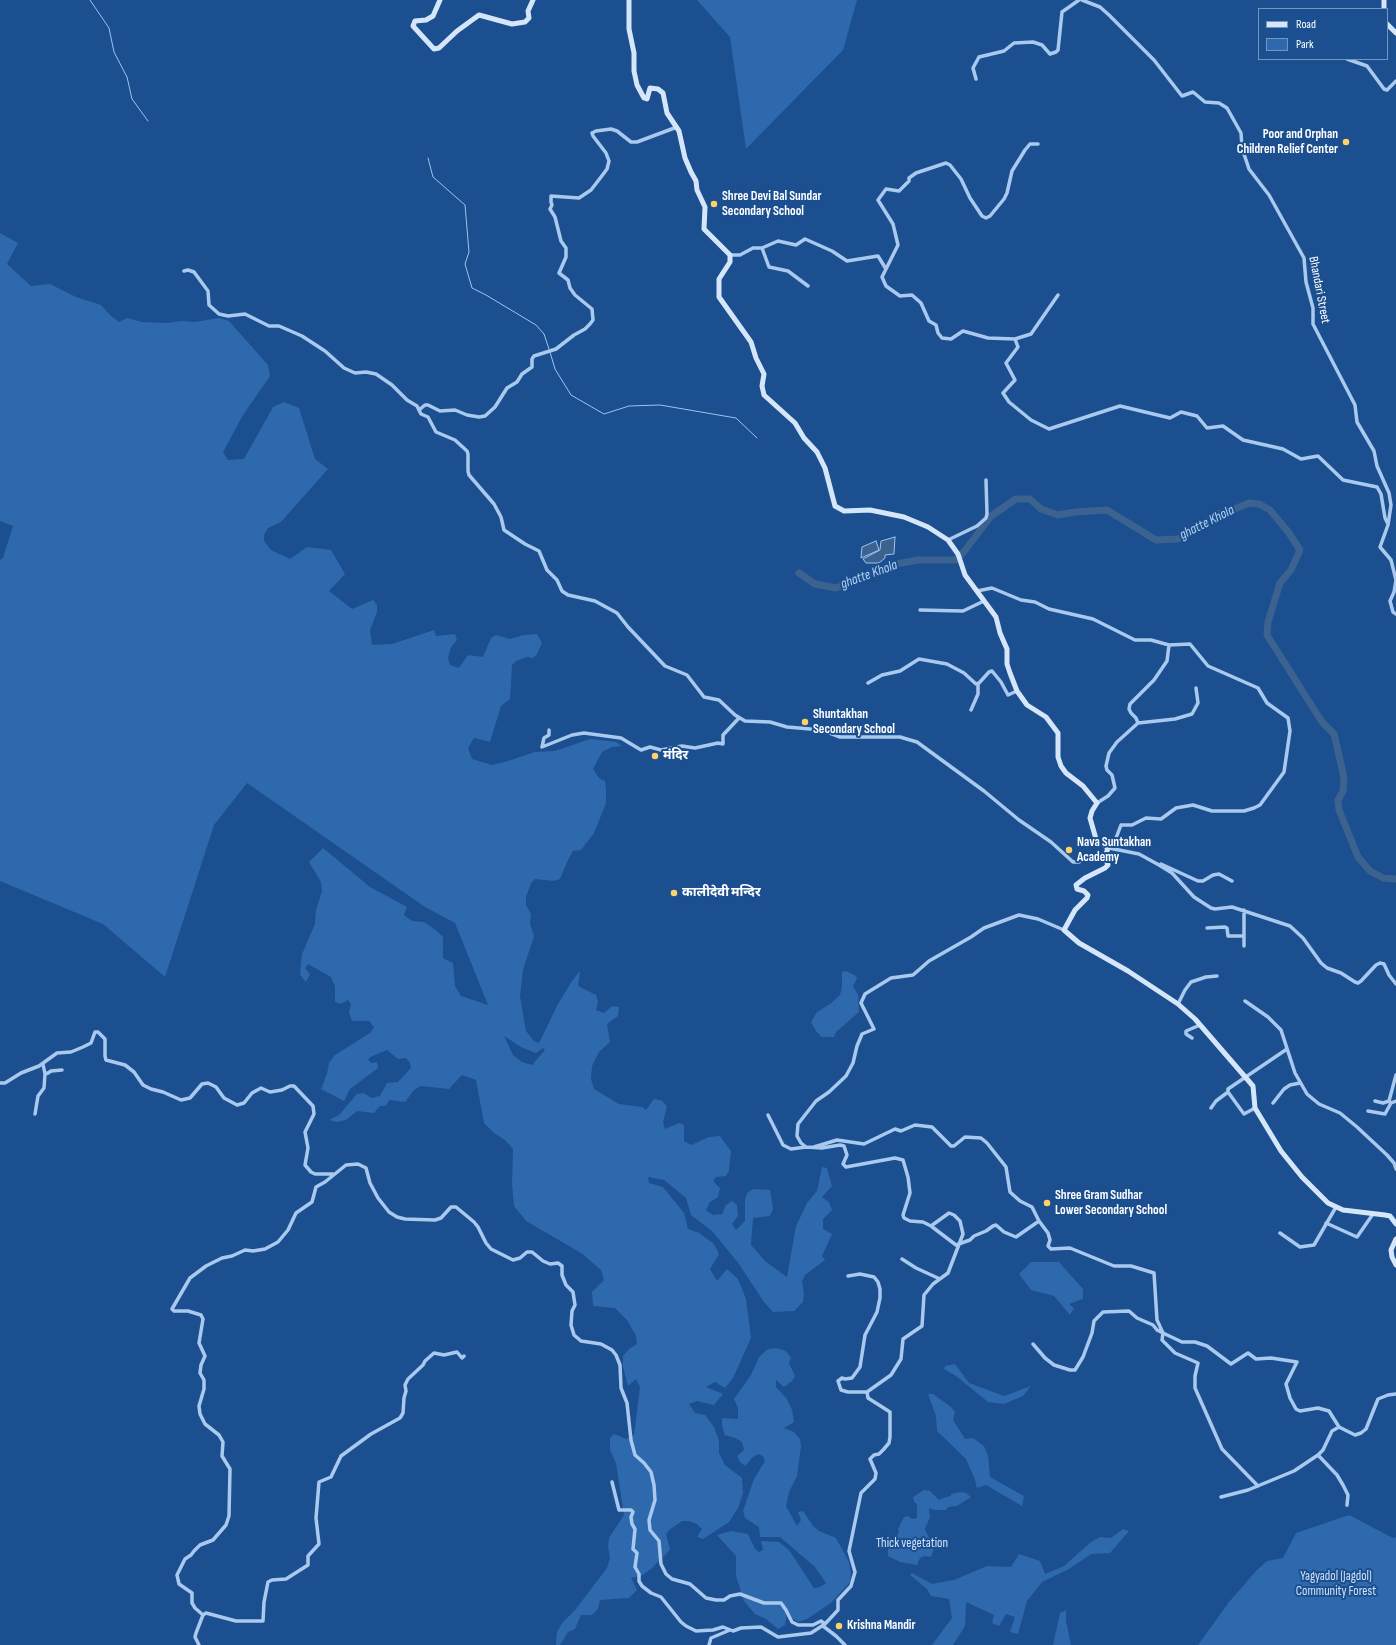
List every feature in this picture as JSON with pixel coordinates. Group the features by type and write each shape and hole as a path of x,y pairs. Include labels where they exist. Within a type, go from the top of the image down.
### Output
{"street":[{"path":"440,0 433,16 426,20 415,21 413,26 434,49 437,49 457,31 479,15 512,24 525,22 529,18 528,11 533,0"},
{"path":"629,0 629,29 634,53 634,71 637,85 644,98 647,99 650,88 658,89 663,93 667,113 677,128 685,158 696,181 697,190 705,207 704,229 730,255 740,255 753,248 762,248 778,241 796,245 805,239 832,251 847,261 878,256 886,269"},
{"path":"976,79 972,68 979,58 1004,50 1014,43 1033,42 1042,46 1050,54 1056,52 1058,50 1062,12 1080,0"},
{"name":"Bhandari Street","path":"1080,0 1100,7 1109,15 1154,60 1182,96 1193,92 1205,102 1220,103 1227,108 1241,133 1242,148 1249,169 1269,195 1304,258 1306,282 1313,308 1313,324 1355,405 1357,422 1374,451 1377,466 1389,493 1391,505 1388,524 1380,547 1391,560 1396,579 1394,592 1390,601 1393,612 1396,614"},
{"path":"1388,25 1396,33"},
{"path":"1350,60 1367,66 1384,89 1387,90 1396,81"},
{"path":"419,410 424,405 428,405 440,410 455,410 467,415 479,417 485,416 495,407 507,388 517,382 522,374 532,367 532,359 534,356 556,349 590,324 593,320 592,309 575,295 570,288 568,280 560,273 566,257 566,248 561,241 555,216 550,209 552,205 550,202 551,196 579,198 591,190 607,169 609,161 606,153 592,133 611,129 617,131 631,142 637,142 677,128"},
{"path":"1038,144 1030,144 1024,150 1012,171 1007,193 1004,199 990,216 986,218 982,216 970,198 961,179 950,165 946,163 916,173 909,178 909,181 899,191 886,189 878,200 893,224 898,245 882,277 886,286 900,296 912,295 921,303 925,316 929,321 936,325 938,333 942,338 951,339 963,331 988,338 1015,340 1032,334 1058,295"},
{"path":"762,248 770,267 788,271 808,286"},
{"path":"730,255 730,262 719,279 720,296 751,342 756,358 764,374 762,386 764,395 795,423 804,438 817,452 825,468 835,506 844,511 870,510 904,516 928,527 948,540 958,554 961,568 965,575 996,617 1000,633 1007,648 1007,664 1017,692 1022,699 1046,718 1058,733 1058,757 1061,766 1066,773 1083,786 1097,804"},
{"path":"184,271 188,270 194,272 208,291 209,305 219,314 228,316 245,314 269,326 282,327 302,336 350,371 355,373 366,372 376,374 392,385 402,396 415,404 421,414 428,417 436,432 455,440 466,451 468,454 469,475 494,504 501,517 504,530 525,544 539,551 547,570 557,580 562,591 568,596 595,601 617,613 628,627 666,666 687,676 704,697 719,700 739,718 745,721 770,722 787,727 822,730 840,736 900,737 917,742 984,791 1019,820 1051,842 1073,862 1079,862 1088,858 1105,857"},
{"path":"1015,340 1018,347 1006,363 1015,380 1003,393 1009,402 1031,420 1049,430 1120,406 1170,418 1181,412 1197,416 1207,428 1223,426 1244,440 1283,450 1300,459 1318,456 1343,480 1377,487 1381,494 1385,518 1388,524"},
{"path":"948,540 977,526 986,518 986,480"},
{"path":"977,591 992,588 1021,600 1035,602 1049,609 1093,619 1135,640 1150,640 1169,645 1190,644 1208,666 1258,688 1266,703 1288,718 1290,731 1284,772 1260,804 1254,808 1244,811 1212,811 1193,805 1176,808 1161,819 1146,818 1132,825 1121,825 1113,846 1108,848 1105,857 1108,865 1076,885 1077,889 1084,891 1088,895 1087,898 1075,910 1064,930"},
{"path":"920,610 963,611 984,601"},
{"path":"1138,723 1136,718 1130,713 1130,704 1154,680 1167,661 1169,645"},
{"path":"868,683 882,675 900,671 918,659 947,664 964,673 978,684"},
{"path":"971,710 978,694 978,684 989,672 992,671 1001,682 1008,695 1017,692"},
{"path":"1196,688 1198,703 1192,714 1175,719 1138,723 1120,739 1109,753 1106,766 1107,770 1112,775 1115,788 1108,796 1097,804 1092,811 1090,818 1096,839 1108,848 1139,854 1172,873 1194,896 1211,908 1215,909 1228,907 1244,910 1290,926 1303,938 1321,963 1327,968 1341,973 1355,982 1358,983 1376,965 1382,963 1396,984"},
{"path":"549,730 549,735 544,738 542,747 572,735 584,733 620,738 641,750 650,747 661,750 682,746 695,748 718,743 723,744 723,735 739,718"},
{"path":"1154,863 1161,864 1198,881 1203,881 1213,875 1219,874 1232,881"},
{"path":"1244,910 1244,946"},
{"path":"1039,1221 1016,1237 1004,1232 996,1225 974,1236 970,1240 956,1245 931,1226 923,1222 910,1221 904,1218 903,1215 910,1193 908,1177 903,1160 895,1158 846,1167 843,1164 847,1155 844,1146 840,1145 811,1148 801,1143 797,1136 800,1119 816,1101 829,1092 846,1076 853,1062 862,1034 874,1029 861,1003 865,994 891,978 912,974 929,961 984,928 1019,915 1038,919 1064,930 1079,943 1128,971 1178,1004 1200,1025 1253,1086 1255,1108 1281,1151 1298,1172 1328,1203 1343,1210 1390,1216 1396,1224"},
{"path":"1207,928 1225,927 1227,928 1228,936 1244,936"},
{"path":"1178,1004 1191,982 1206,977 1217,976"},
{"path":"1245,1001 1263,1012 1280,1028 1283,1033 1295,1073 1307,1094 1319,1104 1340,1113 1357,1127 1392,1160 1396,1169"},
{"path":"1192,1038 1186,1034 1186,1031 1200,1025"},
{"path":"0,1083 4,1083 43,1064 57,1053 71,1052 91,1043 94,1032 102,1035 105,1039 106,1060 125,1065 151,1089 163,1092 181,1100 190,1098 202,1084 208,1083 216,1087 224,1098 237,1105 244,1103 252,1092 261,1088 270,1092 294,1086 313,1106 314,1114 305,1132 308,1148 305,1165 310,1172 315,1174 330,1175 337,1172"},
{"path":"1211,1108 1216,1101 1228,1092 1228,1089 1245,1076 1287,1049"},
{"path":"35,1114 38,1096 44,1088 45,1074 43,1064"},
{"path":"45,1074 50,1071 62,1070"},
{"path":"1368,1111 1385,1114 1390,1102 1396,1075"},
{"path":"1273,1103 1284,1089 1290,1085 1300,1083"},
{"path":"1228,1092 1244,1114 1255,1108"},
{"path":"1375,1102 1383,1103 1396,1101"},
{"path":"768,1115 783,1145 791,1149 806,1146"},
{"path":"811,1148 837,1140 864,1144 895,1129 901,1131 915,1125 932,1127 951,1146 954,1146 965,1137 981,1138 987,1143 1006,1167 1010,1192 1020,1201 1032,1207 1039,1221 1048,1233 1050,1240 1048,1246 1051,1249 1070,1248 1114,1266 1131,1266 1154,1273 1157,1320 1163,1333 1162,1340 1175,1353 1198,1363 1195,1376 1195,1388 1222,1449 1258,1486"},
{"path":"203,1615 192,1603 192,1593 179,1584 177,1575 185,1559 200,1545 213,1540 226,1525 228,1516 230,1469 222,1456 223,1442 219,1435 205,1424 200,1414 199,1406 204,1389 204,1380 200,1373 205,1356 199,1343 203,1319 201,1315 188,1311 174,1311 172,1309 190,1278 206,1266 222,1258 232,1256 245,1250 253,1251 265,1249 278,1242 288,1230 296,1213 312,1202 316,1187 346,1165 358,1164 366,1168 370,1183 378,1198 389,1212 397,1217 405,1219 434,1220 441,1218 451,1207 456,1206 474,1222 491,1249 513,1260 520,1258 527,1252 532,1252 543,1261 550,1264 558,1263 562,1266 562,1275 566,1285 573,1292 575,1305 572,1311 571,1326 574,1336 581,1342 601,1344 612,1350 620,1364 621,1388 627,1403 631,1440 635,1455 651,1472 654,1485 655,1500 649,1520 650,1530 659,1542 661,1564 666,1574 672,1579 690,1584 706,1598 724,1600 730,1596 740,1594 764,1603 781,1603 792,1622 798,1626 813,1625 821,1621 845,1645"},
{"path":"1280,1233 1303,1248 1314,1245 1336,1207"},
{"path":"848,1276 860,1274 874,1278 878,1282 880,1289 877,1312 865,1335 860,1367 852,1378 845,1380 842,1378 838,1381 841,1390 848,1392 867,1392 890,1375 901,1359 903,1339 922,1326 924,1296 933,1284 948,1273 960,1244 963,1234 960,1221 954,1215 946,1213 936,1224 931,1226"},
{"path":"1326,1223 1357,1237 1373,1214"},
{"path":"1396,1239 1391,1250 1396,1266"},
{"path":"902,1259 916,1268 940,1279"},
{"path":"1033,1344 1045,1358 1054,1365 1075,1370 1083,1356 1092,1333 1094,1321 1098,1315 1103,1312 1129,1311 1137,1318 1152,1325 1157,1330 1182,1342 1195,1342 1207,1346 1231,1364 1248,1353 1256,1359 1271,1358 1297,1362 1286,1384 1290,1398 1296,1409 1300,1411 1318,1408 1329,1411 1339,1427 1355,1435 1362,1433 1366,1429 1378,1399 1396,1394"},
{"path":"203,1615 206,1613 212,1614 236,1621 263,1621 264,1602 268,1582 272,1580 286,1579 308,1565 308,1556 319,1544 316,1518 319,1482 331,1477 341,1456 371,1434 400,1418 403,1413 406,1391 405,1385 408,1379 424,1365 425,1361 434,1353 444,1355 457,1352 462,1358 464,1356"},
{"path":"708,1645 712,1638 730,1630 732,1631 741,1628 761,1627 778,1637 811,1633 825,1624 838,1610 838,1600 851,1586 855,1572 849,1551 862,1493 875,1480 876,1473 870,1459 874,1455 880,1454 889,1443 890,1412 868,1398 867,1392"},
{"path":"1221,1497 1232,1493 1243,1492 1294,1471 1318,1455 1323,1450 1332,1431 1339,1427"},
{"path":"1318,1455 1343,1485 1348,1495 1347,1505"},
{"path":"612,1482 619,1510 631,1510 633,1512 631,1517 632,1524 635,1529 633,1549 637,1553 635,1567 639,1574 639,1581 642,1586 650,1593 661,1597 681,1622 696,1631 713,1630 723,1627 730,1630"},
{"path":"199,1645 195,1637 203,1615"}],"green space":[{"path":"697,0 857,0 843,50 746,149 730,37"},
{"path":"0,233 18,243 7,264 31,286 50,284 76,297 101,305 119,322 127,318 142,322 167,323 181,321 195,322 219,318 229,321 268,365 270,376 243,415 223,452 228,460 244,459 273,407 284,402 299,408 315,459 328,469 281,522 268,528 264,535 264,541 271,550 290,559 307,547 331,550 345,574 329,591 352,609 373,600 377,605 377,612 370,630 372,645 392,644 434,630 436,636 455,634 457,640 451,647 448,658 450,665 459,668 468,655 483,657 491,638 496,635 510,639 524,635 537,634 542,643 537,654 533,658 527,657 516,661 512,665 510,699 501,706 490,742 474,738 468,748 472,759 492,765 535,752 555,751 590,739 616,742 622,746 612,747 602,752 593,769 599,778 605,781 606,789 606,803 594,833 581,850 573,851 560,879 553,881 535,879 531,883 526,897 526,905 531,914 530,924 534,936 523,970 520,996 526,1031 534,1041 539,1043 558,1004 580,971 578,986 596,995 598,1002 596,1010 604,1013 612,1006 619,1007 618,1016 607,1024 610,1042 599,1052 592,1066 591,1079 594,1089 619,1104 642,1107 646,1110 654,1099 661,1100 667,1106 663,1122 665,1129 679,1123 684,1125 684,1141 691,1145 709,1137 720,1136 731,1151 729,1171 726,1176 716,1177 713,1181 720,1188 718,1197 710,1202 706,1210 713,1215 722,1214 726,1205 732,1201 737,1205 738,1216 732,1224 736,1230 745,1221 745,1199 747,1193 753,1189 770,1190 773,1209 770,1216 753,1218 751,1245 765,1261 787,1277 796,1226 807,1203 817,1191 822,1167 827,1168 832,1186 822,1197 829,1202 832,1210 823,1219 823,1229 832,1234 822,1256 825,1260 805,1275 802,1282 804,1293 803,1302 794,1311 773,1312 764,1302 739,1264 713,1232 691,1215 686,1198 664,1180 648,1177 649,1183 663,1187 684,1213 688,1229 699,1233 714,1244 719,1254 710,1269 717,1281 727,1269 738,1279 746,1299 751,1338 733,1378 725,1388 715,1382 706,1387 723,1394 714,1405 697,1401 689,1404 695,1413 705,1415 714,1427 719,1441 719,1453 725,1465 742,1478 743,1493 738,1508 729,1522 703,1539 697,1537 702,1529 697,1524 689,1521 682,1521 669,1530 666,1534 670,1550 651,1569 641,1576 631,1578 637,1590 629,1598 600,1600 598,1609 592,1615 581,1615 575,1629 568,1632 560,1645 556,1645 557,1632 562,1623 575,1610 607,1568 610,1558 608,1547 609,1538 624,1515 616,1463 610,1450 610,1438 614,1434 626,1439 634,1435 640,1387 636,1379 628,1386 623,1367 623,1356 629,1349 637,1344 636,1336 627,1320 615,1308 593,1306 592,1292 604,1280 601,1270 581,1253 526,1221 514,1206 512,1184 513,1149 505,1140 494,1133 484,1123 476,1080 462,1075 449,1089 421,1086 414,1090 405,1102 390,1100 385,1106 380,1106 374,1113 357,1111 346,1120 337,1122 329,1120 339,1115 357,1094 364,1093 371,1098 380,1096 387,1083 398,1082 411,1068 410,1063 406,1058 398,1059 387,1050 370,1057 368,1060 372,1063 377,1062 378,1068 350,1089 344,1101 321,1089 327,1074 329,1063 335,1055 370,1033 374,1027 369,1021 352,1021 349,1012 351,1004 348,1000 341,1004 335,1002 335,986 331,977 308,964 305,968 310,974 306,982 300,975 302,954 315,924 316,910 322,891 321,882 309,862 323,848 370,887 407,907 404,915 412,921 424,922 437,931 443,937 443,958 453,963 455,986 461,996 488,1005 455,923 425,907 247,783 214,825 165,977 103,924 0,881 0,560 3,558 13,526 0,521","holes":["504,1036 521,1047 536,1053 543,1048 545,1050 532,1065 522,1062 513,1055"]},
{"path":"846,971 856,976 857,979 853,986 858,995 859,1012 836,1032 834,1037 822,1037 816,1031 811,1022 817,1012 830,1004 840,995 842,987 842,972"},
{"path":"1031,1262 1059,1262 1083,1289 1083,1299 1069,1304 1074,1308 1070,1315 1054,1296 1031,1290 1019,1274"},
{"path":"776,1348 786,1351 791,1358 789,1363 795,1376 792,1381 784,1387 776,1380 776,1387 787,1399 792,1410 794,1422 784,1428 794,1432 800,1439 801,1446 797,1476 789,1492 786,1506 797,1526 801,1520 798,1512 803,1511 813,1526 819,1531 836,1538 849,1562 851,1573 850,1582 831,1603 807,1619 798,1622 792,1618 789,1612 787,1613 785,1625 778,1629 766,1619 755,1614 744,1601 736,1576 736,1556 717,1535 731,1531 748,1534 755,1549 759,1552 763,1550 761,1541 779,1542 789,1550 814,1588 820,1587 826,1583 815,1567 780,1537 760,1537 759,1527 745,1518 743,1511 754,1479 765,1461 763,1456 758,1454 745,1466 740,1462 737,1456 744,1450 742,1442 725,1435 722,1426 722,1418 738,1419 738,1408 734,1399 751,1375 759,1357 768,1349"},
{"path":"955,1364 969,1383 1004,1396 1031,1386 1023,1396 1004,1404 988,1402 956,1376 944,1369 945,1366"},
{"path":"928,1394 933,1394 951,1407 955,1412 953,1420 965,1439 973,1438 984,1446 988,1456 990,1477 1024,1496 1022,1506 986,1485 977,1488 966,1459 937,1431 936,1416"},
{"name":"Thick vegetation","path":"924,1490 930,1491 939,1500 951,1496 951,1494 961,1492 966,1493 971,1497 957,1506 948,1507 946,1510 934,1510 929,1508 930,1517 925,1529 929,1538 935,1536 934,1548 931,1557 925,1556 920,1558 917,1565 900,1562 888,1556 888,1549 894,1546 894,1541 899,1532 898,1529 904,1517 908,1516 912,1519 917,1518 917,1504 914,1502 913,1497"},
{"name":"Yagyadol (Jagdol) Community Forest","path":"1349,1515 1393,1538 1396,1537 1396,1645 1198,1645 1229,1602 1257,1570 1267,1561 1283,1558 1296,1533"},
{"path":"1123,1529 1129,1531 1110,1553 1091,1554 1069,1569 1042,1582 1027,1601 1018,1634 1010,1632 1015,1617 1006,1614 999,1626 992,1623 994,1615 966,1602 965,1626 953,1645 932,1645 952,1618 949,1599 931,1596 927,1589 910,1575 912,1573 932,1584 954,1580 987,1566 1011,1567 1019,1554 1040,1561 1045,1574 1064,1566 1091,1542 1100,1537 1111,1538"},
{"path":"1066,1610 1066,1621 1071,1645 1053,1645 1060,1613"}],"shaded area":[{"path":"895,537 894,554 885,555 885,558 879,563 866,563 863,559 880,550 881,541"},
{"path":"876,541 879,550 861,558 862,547"}],"waterway":[{"path":"90,0 109,28 114,52 127,77 132,99 148,121"},
{"path":"428,158 433,177 465,205 469,252 465,264 472,288 536,325 544,334 549,349"},
{"path":"550,352 555,369 571,395 604,414 629,406 660,405 736,418 757,438"},
{"name":"ghatte Khola","path":"799,573 815,584 836,588 891,565 918,560 955,560 963,553 991,516 1016,499 1030,499 1041,509 1058,515 1075,512 1107,510 1156,540 1178,539 1200,527 1218,514 1249,503 1259,504 1270,510 1289,533 1300,550 1291,570 1280,583 1268,622 1267,635 1322,722 1334,734 1344,777 1343,791 1338,800 1339,810 1358,857 1370,871 1383,878 1396,879"}],"place":[{"name":"Poor and Orphan Children Relief Center","path":"1346,142"},
{"name":"Shree Devi Bal Sundar Secondary School","path":"714,204"},
{"name":"Shuntakhan Secondary School","path":"805,722"},
{"name":"मंदिर","path":"655,756"},
{"name":"Nava Suntakhan Academy","path":"1069,850"},
{"name":"कालीदेवी मन्दिर","path":"674,893"},
{"name":"Shree Gram Sudhar Lower Secondary School","path":"1047,1203"},
{"name":"Krishna Mandir","path":"839,1626"}]}
